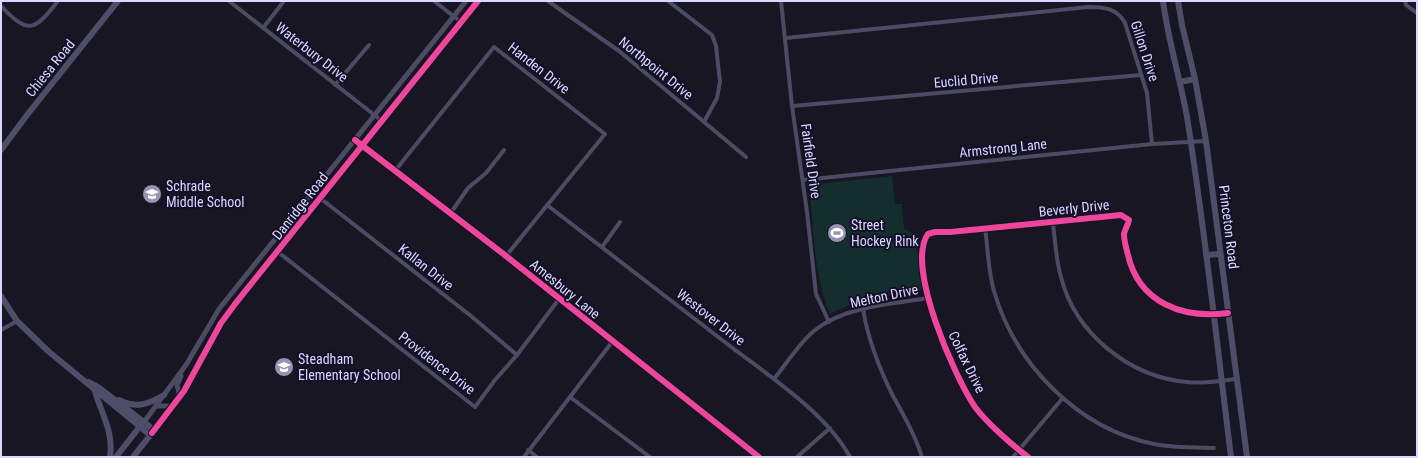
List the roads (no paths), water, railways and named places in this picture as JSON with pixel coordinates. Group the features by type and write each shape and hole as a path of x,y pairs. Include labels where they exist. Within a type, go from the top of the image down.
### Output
{"main road":[{"name":"Chiesa Road","path":"1,150 26,115 118,1"},
{"name":"Princeton Road","path":"1163,1 1167,28 1180,82 1190,141 1214,315 1231,457"},
{"name":"Princeton Road","path":"1178,1 1182,25 1195,79 1206,141 1235,379 1247,457"},
{"path":"1180,82 1195,79"},
{"path":"1206,255 1220,254"},
{"path":"1,296 17,321 48,351 84,379 107,393 124,402 137,405 152,402 164,395"},
{"path":"84,379 95,391 142,424"},
{"path":"95,391 110,434 110,457"},
{"path":"107,393 152,433 133,457"},
{"path":"116,457 142,424"}],"street":[{"path":"1,6 14,20 28,26 41,22 58,1"},
{"name":"Waterbury Drive","path":"229,1 382,121"},
{"path":"263,28 284,1"},
{"path":"434,1 461,22"},
{"name":"Danridge Road","path":"142,424 186,366 219,309 466,1"},
{"name":"Danridge Road","path":"152,433 180,397 221,323 478,1"},
{"name":"Northpoint Drive","path":"548,1 619,50 746,157"},
{"path":"668,1 712,35 716,46 720,82 717,98 704,122"},
{"name":"Fairfield Drive","path":"781,1 792,106 803,180 816,294 829,322"},
{"path":"1405,1 1406,5 1417,13"},
{"name":"Gillon Drive","path":"786,38 1100,7 1116,12 1122,18 1146,93 1152,144"},
{"path":"336,85 369,45"},
{"name":"Handen Drive","path":"394,172 494,47 605,134 547,206"},
{"name":"Euclid Drive","path":"792,106 1141,75"},
{"name":"Amesbury Lane","path":"355,140 394,172 506,256 612,342 759,457"},
{"name":"Armstrong Lane","path":"803,180 1152,144 1206,141"},
{"path":"450,214 468,188 486,173 504,150"},
{"name":"Kallan Drive","path":"320,198 471,316 517,355"},
{"path":"506,256 547,206"},
{"name":"Westover Drive","path":"547,206 774,379 820,417 830,428 850,457"},
{"name":"Beverly Drive","path":"928,234 935,232 1053,223 1104,217 1125,217 1129,220 1124,235 1128,257 1134,273 1142,286 1150,294 1173,309 1184,312 1214,315 1228,313"},
{"path":"602,247 620,222"},
{"path":"1053,223 1058,265 1066,292 1084,325 1100,343 1123,360 1156,375 1187,382 1235,379"},
{"path":"985,228 993,289 1006,322 1016,342 1027,358 1062,399 1100,424 1135,439 1154,444 1214,448"},
{"name":"Colfax Drive","path":"928,234 922,244 923,274 944,350 958,379 976,408 1018,450 1028,457"},
{"name":"Providence Drive","path":"278,252 474,407 517,355 559,299"},
{"name":"Melton Drive","path":"774,379 802,343 816,330 829,322 863,309 929,298"},
{"path":"863,309 866,326 878,362 893,395 914,433 922,457"},
{"path":"1,330 17,321"},
{"path":"524,457 612,342"},
{"path":"180,397 177,385 186,366"},
{"path":"570,397 650,457"},
{"path":"1013,457 1062,399"},
{"path":"156,406 173,406"},
{"path":"797,457 830,428"},
{"path":"528,450 537,457"}],"place":[{"name":"Schrade Middle School","path":"152,194"},
{"name":"Street Hockey Rink","path":"837,233"},
{"name":"Steadham Elementary School","path":"284,367"}]}
